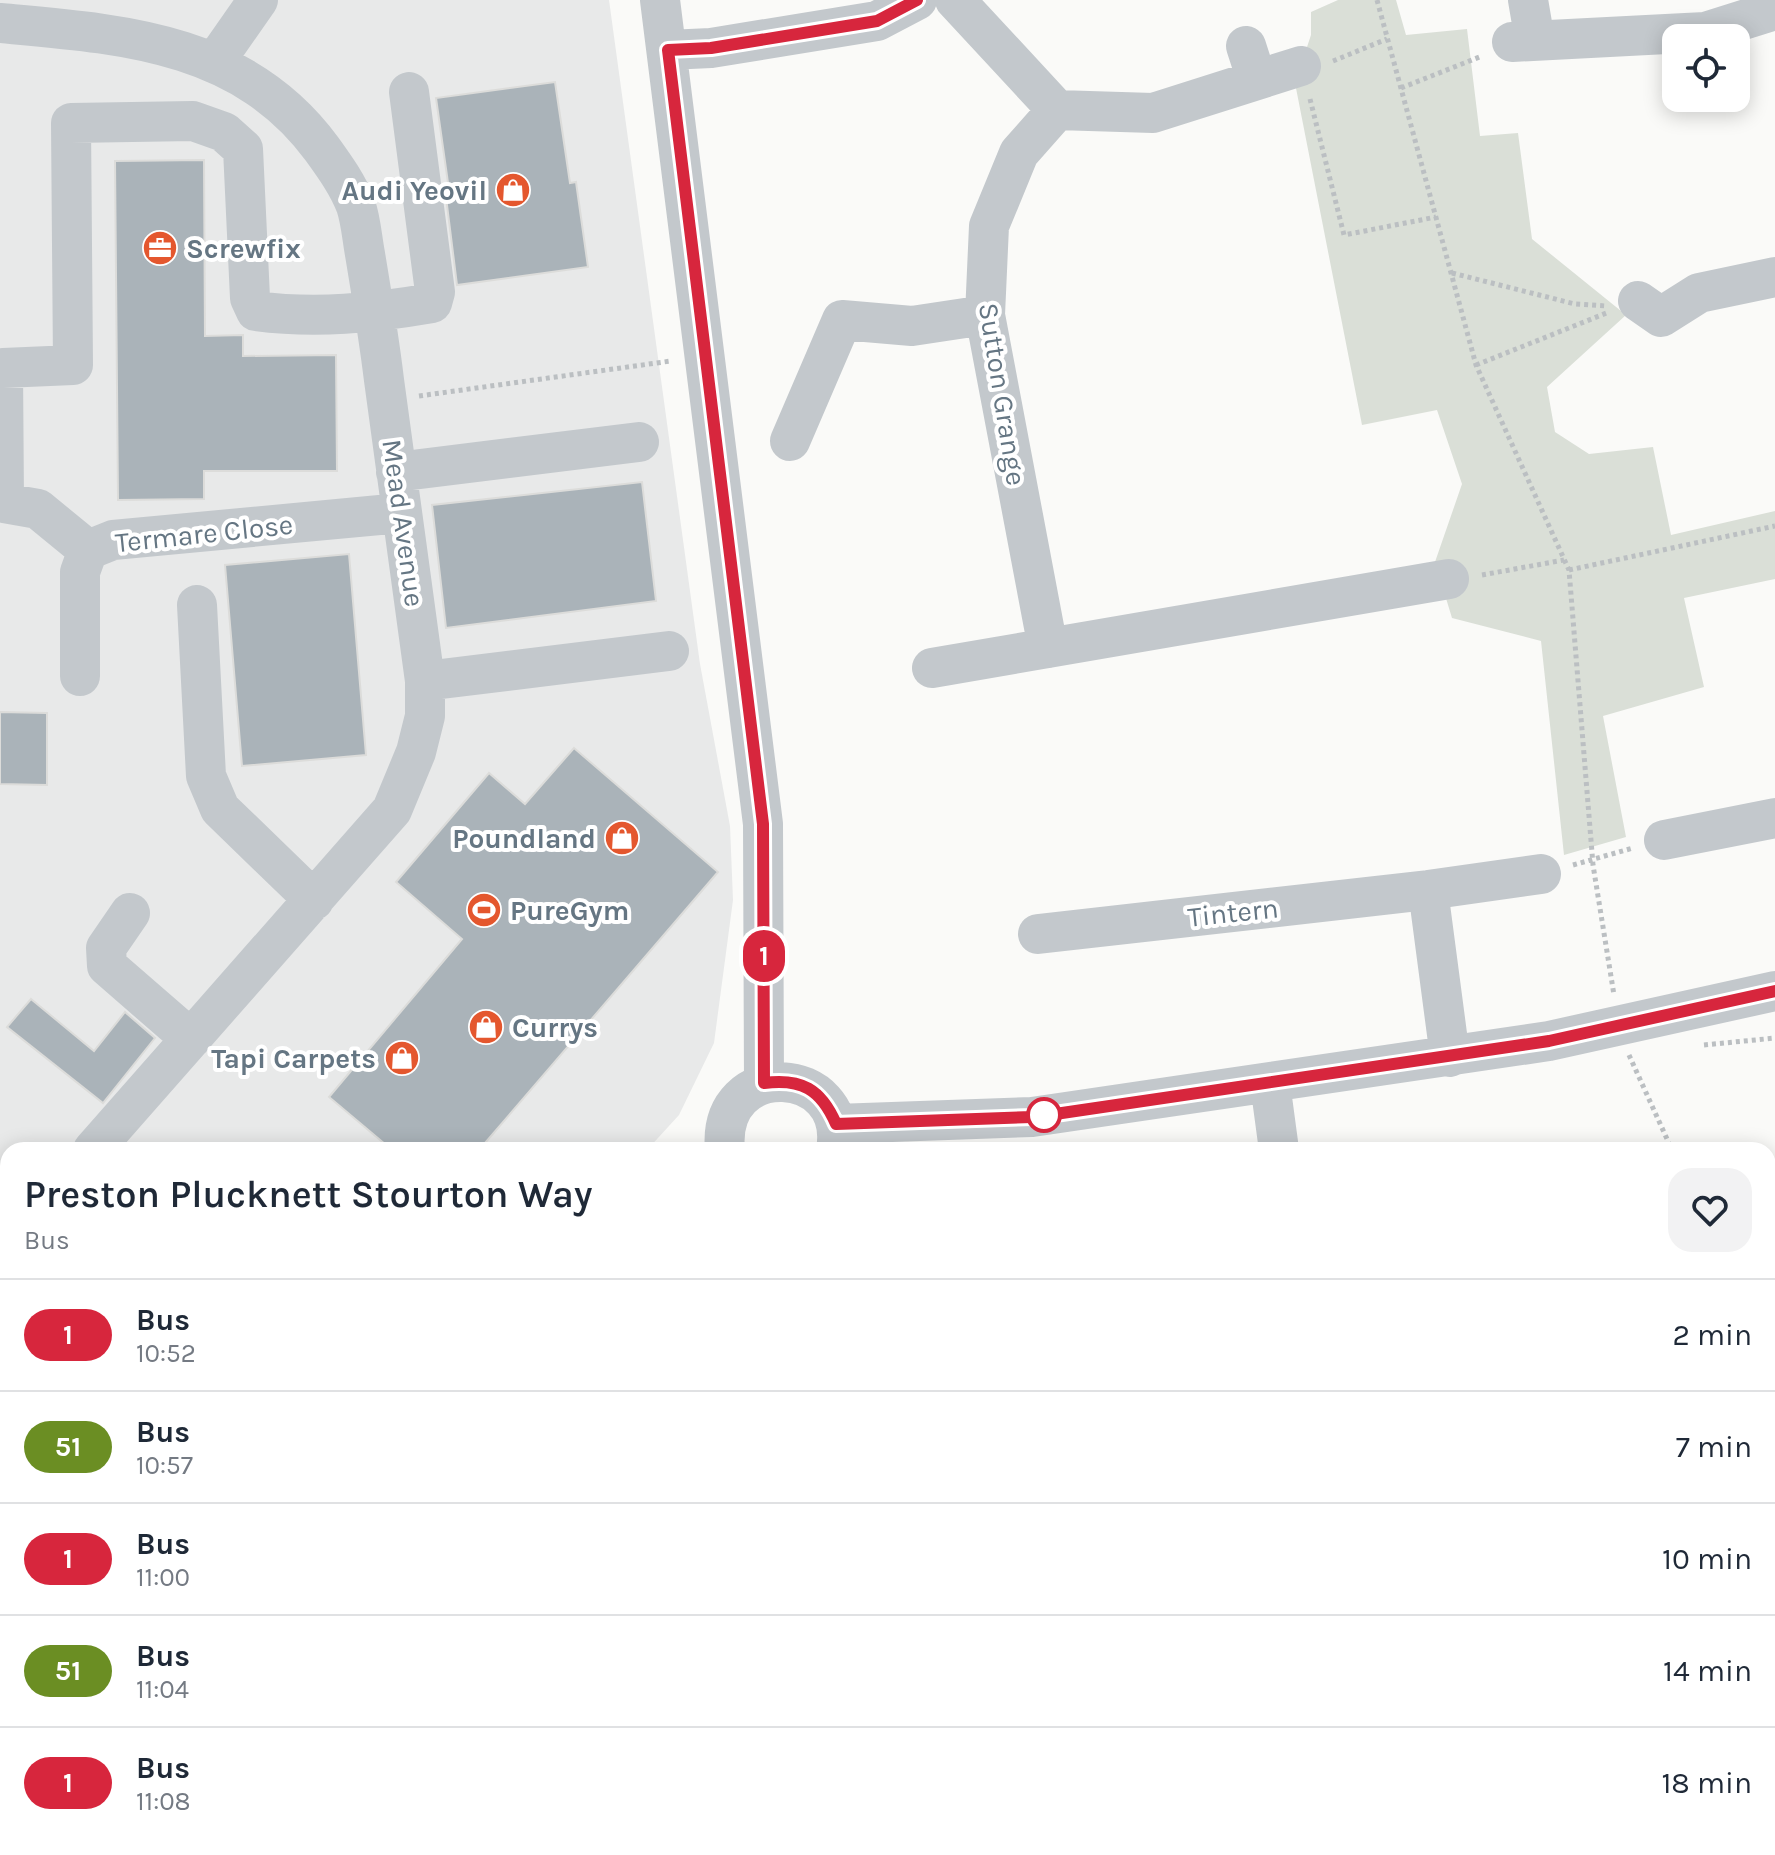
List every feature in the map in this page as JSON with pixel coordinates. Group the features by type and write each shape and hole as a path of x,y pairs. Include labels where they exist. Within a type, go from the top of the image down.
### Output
{"street":[{"path":"214,63 258,0"},
{"path":"660,0 763,824 764,1083"},
{"path":"668,50 711,48 877,21 917,0"},
{"path":"955,0 1057,110 1153,113 1251,63 1301,66"},
{"path":"1528,0 1524,41 1705,32 1772,11 1775,7"},
{"name":"Mead Avenue","path":"0,23 110,17 166,45 214,63 247,80 308,129 343,178 357,208 375,312 425,681 425,716 416,752 392,810 100,1142"},
{"path":"88,550 38,509 4,503 3,368 73,365 71,123 193,121 224,132 243,149 250,298 256,311 285,315 375,312 432,303 435,292 409,92"},
{"name":"Sutton Grange","path":"1048,648 985,315 989,226 1019,153 1057,110"},
{"path":"1638,301 1661,317 1699,293 1775,277"},
{"path":"790,441 842,320 912,326 985,315"},
{"path":"396,472 639,442"},
{"name":"Termare Close","path":"80,676 80,572 88,550 113,540 401,513"},
{"path":"932,668 1449,579"},
{"path":"197,605 206,776 220,809 314,900"},
{"path":"425,681 669,651"},
{"path":"1664,835 1775,818"},
{"name":"Tintern","path":"1038,934 1428,890 1541,873"},
{"path":"1428,890 1450,1057"},
{"path":"130,913 106,948 107,966 191,1039"},
{"path":"725,1142 728,1116 736,1102 764,1083 782,1081 800,1084 817,1094 829,1107 836,1137 1032,1117 1450,1057 1549,1041 1775,991"},
{"path":"1270,1083 1278,1142"}],"path":[{"path":"1377,0 1476,365 1569,570 1593,859 1619,1025 1668,1142"},
{"path":"1301,66 1324,65 1387,39"},
{"path":"1401,88 1524,41"},
{"path":"1319,134 1344,235 1436,217"},
{"path":"1451,273 1575,304 1622,307 1476,365"},
{"path":"387,401 705,357"},
{"path":"1569,570 1775,526"},
{"path":"1449,579 1564,560"},
{"path":"1541,873 1664,835"}],"shaded area":[{"path":"0,0 609,0 700,664 730,826 733,900 714,1043 679,1115 654,1142 0,1142"},
{"path":"1338,0 1396,0 1406,35 1467,29 1480,136 1518,133 1532,239 1626,315 1547,387 1555,432 1589,454 1653,447 1671,535 1775,511 1775,579 1684,598 1704,687 1603,716 1626,837 1564,855 1541,641 1452,618 1435,562 1462,484 1437,410 1362,425 1295,83 1311,35 1311,12"}],"building":[{"name":"Audi Yeovil","path":"555,82 570,183 576,182 588,267 457,285 446,197 450,197 436,98"},
{"name":"Screwfix","path":"204,160 205,336 243,335 243,356 336,355 337,471 204,471 204,499 118,500 115,161"},
{"path":"642,482 656,601 446,628 432,505"},
{"path":"349,554 366,755 242,766 225,565"},
{"path":"0,712 47,713 47,785 0,784"},
{"path":"574,748 718,872 486,1142 382,1142 329,1097 462,939 396,882 489,773 525,804"},
{"path":"31,999 94,1051 125,1012 155,1038 103,1103 7,1027"}],"bus line":[{"name":"1","path":"917,0 877,21 711,48 668,50 763,824 764,1083 782,1081 800,1084 817,1094 829,1107 836,1124 1032,1117 1549,1041 1775,991"}],"place":[{"name":"Audi Yeovil","path":"513,190"},
{"name":"Screwfix","path":"160,248"},
{"name":"Poundland","path":"622,838"},
{"name":"PureGym","path":"484,910"},
{"name":"Currys","path":"486,1027"},
{"name":"Tapi Carpets","path":"402,1058"}]}
